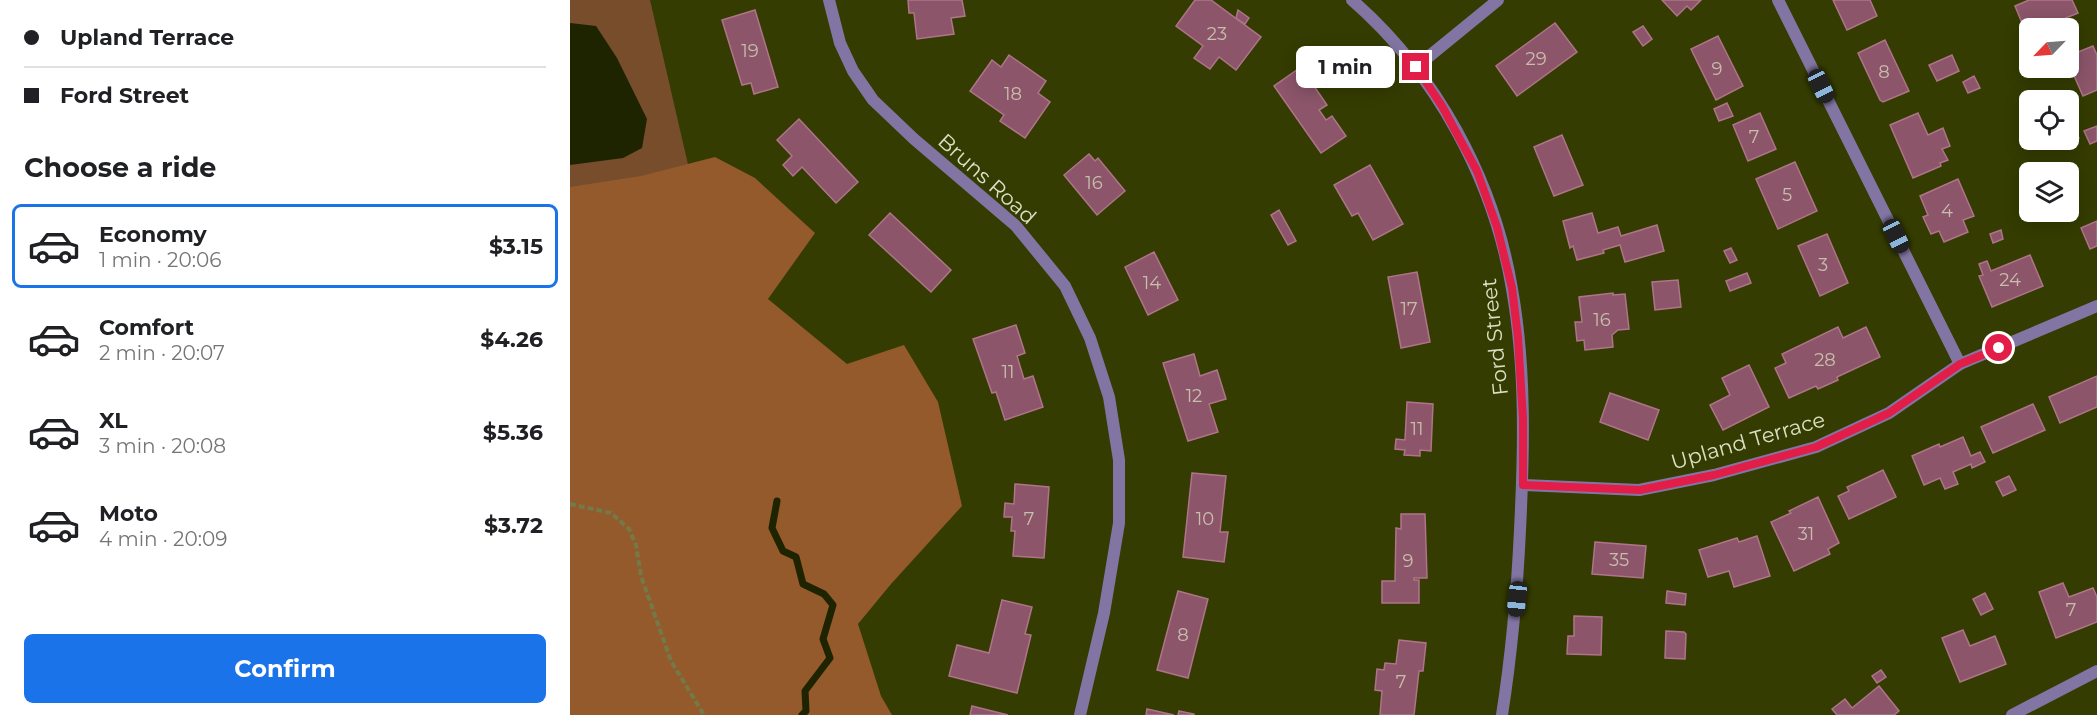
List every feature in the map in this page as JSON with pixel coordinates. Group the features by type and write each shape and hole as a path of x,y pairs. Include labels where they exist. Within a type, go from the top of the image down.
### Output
{"street":[{"name":"Bruns Road","path":"829,0 840,43 853,70 873,100 914,139 1016,226 1065,286 1090,338 1108,397 1119,460 1119,523 1104,613 1080,715"},
{"name":"Ford Street","path":"1352,0 1373,18 1416,67 1442,106 1477,171 1497,227 1512,288 1518,337 1523,419 1523,485 1517,599 1502,715"},
{"path":"1416,67 1498,0"},
{"path":"1778,0 1960,364"},
{"name":"Upland Terrace","path":"1523,485 1640,490 1714,475 1816,447 1889,413 1960,364 2097,306"},
{"path":"2012,715 2097,671"}],"path":[{"path":"570,504 611,513 629,529 636,545 641,576 671,661 704,715"}],"shaded area":[{"path":"570,0 650,0 693,186 570,311"},
{"path":"570,23 596,26 617,58 647,119 642,148 623,158 570,165"},
{"path":"715,157 755,178 815,233 768,299 847,364 904,345 938,402 962,506 858,624 881,696 892,715 570,715 570,187 641,176"}],"building":[{"path":"908,0 962,0 965,16 951,18 954,34 917,39 914,13 909,13"},
{"path":"1195,0 1211,0 1261,37 1236,70 1219,57 1210,69 1194,58 1203,46 1176,26"},
{"path":"1662,0 1701,0 1691,10 1687,6 1677,16"},
{"path":"1833,0 1870,0 1877,16 1847,30"},
{"path":"2029,0 2072,0 2078,13 2066,18 2020,18 2015,6"},
{"path":"755,10 778,87 754,94 751,83 742,85 722,20"},
{"path":"1238,10 1249,18 1245,24 1236,18"},
{"path":"1555,23 1577,52 1517,96 1496,66"},
{"path":"1643,26 1652,39 1643,46 1633,32"},
{"path":"1718,36 1743,86 1716,100 1691,49"},
{"path":"1885,40 1909,91 1883,102 1858,53"},
{"path":"2093,46 2097,55 2097,90 2083,96 2075,78 2079,78 2079,52"},
{"path":"1009,55 1046,81 1038,93 1050,102 1025,138 1000,121 1004,115 970,91 992,60 1001,67"},
{"path":"1952,55 1959,71 1937,81 1929,65"},
{"path":"1301,67 1327,105 1319,110 1326,120 1332,116 1346,136 1321,153 1274,86"},
{"path":"1974,76 1980,88 1968,93 1963,82"},
{"path":"1727,103 1733,116 1719,121 1714,109"},
{"path":"1760,113 1776,149 1748,161 1733,125"},
{"path":"1918,113 1928,135 1943,128 1950,146 1942,149 1948,160 1940,163 1941,166 1913,178 1890,125"},
{"path":"799,119 858,182 836,203 802,167 793,176 783,165 792,156 777,140"},
{"path":"2097,126 2097,141 2090,144 2084,131"},
{"path":"1562,135 1583,185 1554,196 1534,147"},
{"path":"1089,154 1095,161 1098,158 1125,191 1097,215 1064,175"},
{"path":"1795,162 1817,211 1778,229 1756,179"},
{"path":"1370,165 1403,224 1373,240 1358,213 1352,216 1334,185"},
{"path":"1958,179 1974,216 1963,220 1968,232 1944,242 1939,231 1931,234 1923,217 1928,215 1920,196"},
{"path":"1279,210 1296,241 1288,245 1271,215"},
{"path":"890,213 951,270 931,292 869,235"},
{"path":"1592,213 1598,233 1618,227 1621,236 1657,225 1664,251 1625,262 1620,245 1603,250 1604,253 1577,260 1573,246 1570,248 1563,221"},
{"path":"2097,221 2097,246 2090,249 2081,228"},
{"path":"2001,230 2003,239 1993,243 1990,234"},
{"path":"1827,234 1848,283 1820,296 1798,246"},
{"path":"1731,248 1737,260 1730,263 1724,251"},
{"path":"1154,252 1178,300 1148,315 1125,267"},
{"path":"2030,255 2043,286 1992,307 1979,276 1983,275 1979,264 1987,261 1991,271"},
{"path":"1417,272 1430,342 1401,348 1388,277"},
{"path":"1747,273 1751,283 1730,291 1726,281"},
{"path":"1678,280 1681,307 1655,310 1652,282"},
{"path":"1613,293 1613,295 1625,294 1629,329 1618,330 1612,335 1613,347 1585,350 1584,340 1577,341 1575,322 1582,322 1579,297"},
{"path":"1016,325 1025,353 1017,356 1024,379 1033,376 1043,407 1005,420 996,392 992,393 973,339"},
{"path":"1838,327 1843,338 1866,327 1880,357 1837,377 1838,380 1818,389 1816,386 1789,398 1775,368 1786,363 1782,354"},
{"path":"1194,354 1200,376 1217,370 1226,399 1209,404 1218,432 1188,441 1163,363"},
{"path":"1749,365 1769,407 1723,430 1710,405 1730,395 1722,378"},
{"path":"2097,376 2097,407 2060,423 2049,397"},
{"path":"1610,393 1659,410 1648,440 1600,422"},
{"path":"1407,402 1433,404 1431,451 1420,450 1420,456 1404,455 1405,450 1395,449 1396,439 1405,440"},
{"path":"2033,404 2045,430 1993,453 1981,427"},
{"path":"1963,437 1971,456 1980,452 1985,462 1972,468 1971,464 1953,472 1958,484 1945,489 1940,478 1924,485 1912,456 1939,444 1940,447"},
{"path":"1883,470 1896,497 1849,519 1838,496 1849,491 1847,487"},
{"path":"1192,473 1226,476 1220,532 1228,532 1224,562 1183,557"},
{"path":"2009,476 2016,490 2003,496 1996,482"},
{"path":"1015,484 1049,487 1044,558 1013,556 1015,531 1011,531 1012,517 1004,517 1005,503 1014,504"},
{"path":"1818,497 1839,543 1828,549 1830,554 1794,571 1771,522"},
{"path":"1401,514 1425,514 1427,578 1414,578 1414,580 1419,580 1419,603 1382,603 1382,581 1395,581 1396,528 1401,529"},
{"path":"1757,536 1770,576 1734,587 1729,571 1708,577 1699,550 1737,538 1739,542"},
{"path":"1595,542 1646,546 1643,578 1592,574"},
{"path":"2063,583 2069,597 2093,588 2097,597 2097,622 2056,638 2039,592"},
{"path":"1178,591 1208,599 1188,678 1157,670"},
{"path":"1667,591 1686,594 1685,605 1666,603"},
{"path":"1985,593 1993,609 1981,615 1973,599"},
{"path":"1002,600 1032,607 1025,634 1031,635 1017,693 949,676 957,645 989,653"},
{"path":"1574,616 1602,617 1601,655 1567,654 1568,636 1574,636"},
{"path":"1963,630 1970,646 1995,636 2006,664 1960,682 1942,638"},
{"path":"1666,631 1686,634 1685,659 1665,658"},
{"path":"1399,640 1426,643 1423,671 1419,671 1414,715 1380,715 1382,691 1375,690 1377,669 1384,670 1385,663 1396,664"},
{"path":"1881,670 1886,677 1877,683 1872,676"},
{"path":"1879,686 1899,711 1894,715 1837,715 1832,709 1845,699 1852,708"},
{"path":"972,706 1008,715 970,715"},
{"path":"1147,709 1174,715 1146,715"},
{"path":"1179,711 1194,714 1194,715 1178,715"}],"waterway":[{"path":"777,501 772,528 783,551 796,557 803,584 824,594 833,605 823,639 830,658 805,691 806,711 802,715"}],"route":[{"path":"1416,67 1442,106 1477,171 1497,227 1512,288 1518,337 1523,419 1523,485 1640,490 1714,475 1816,447 1889,413 1960,364 1999,348"}]}
